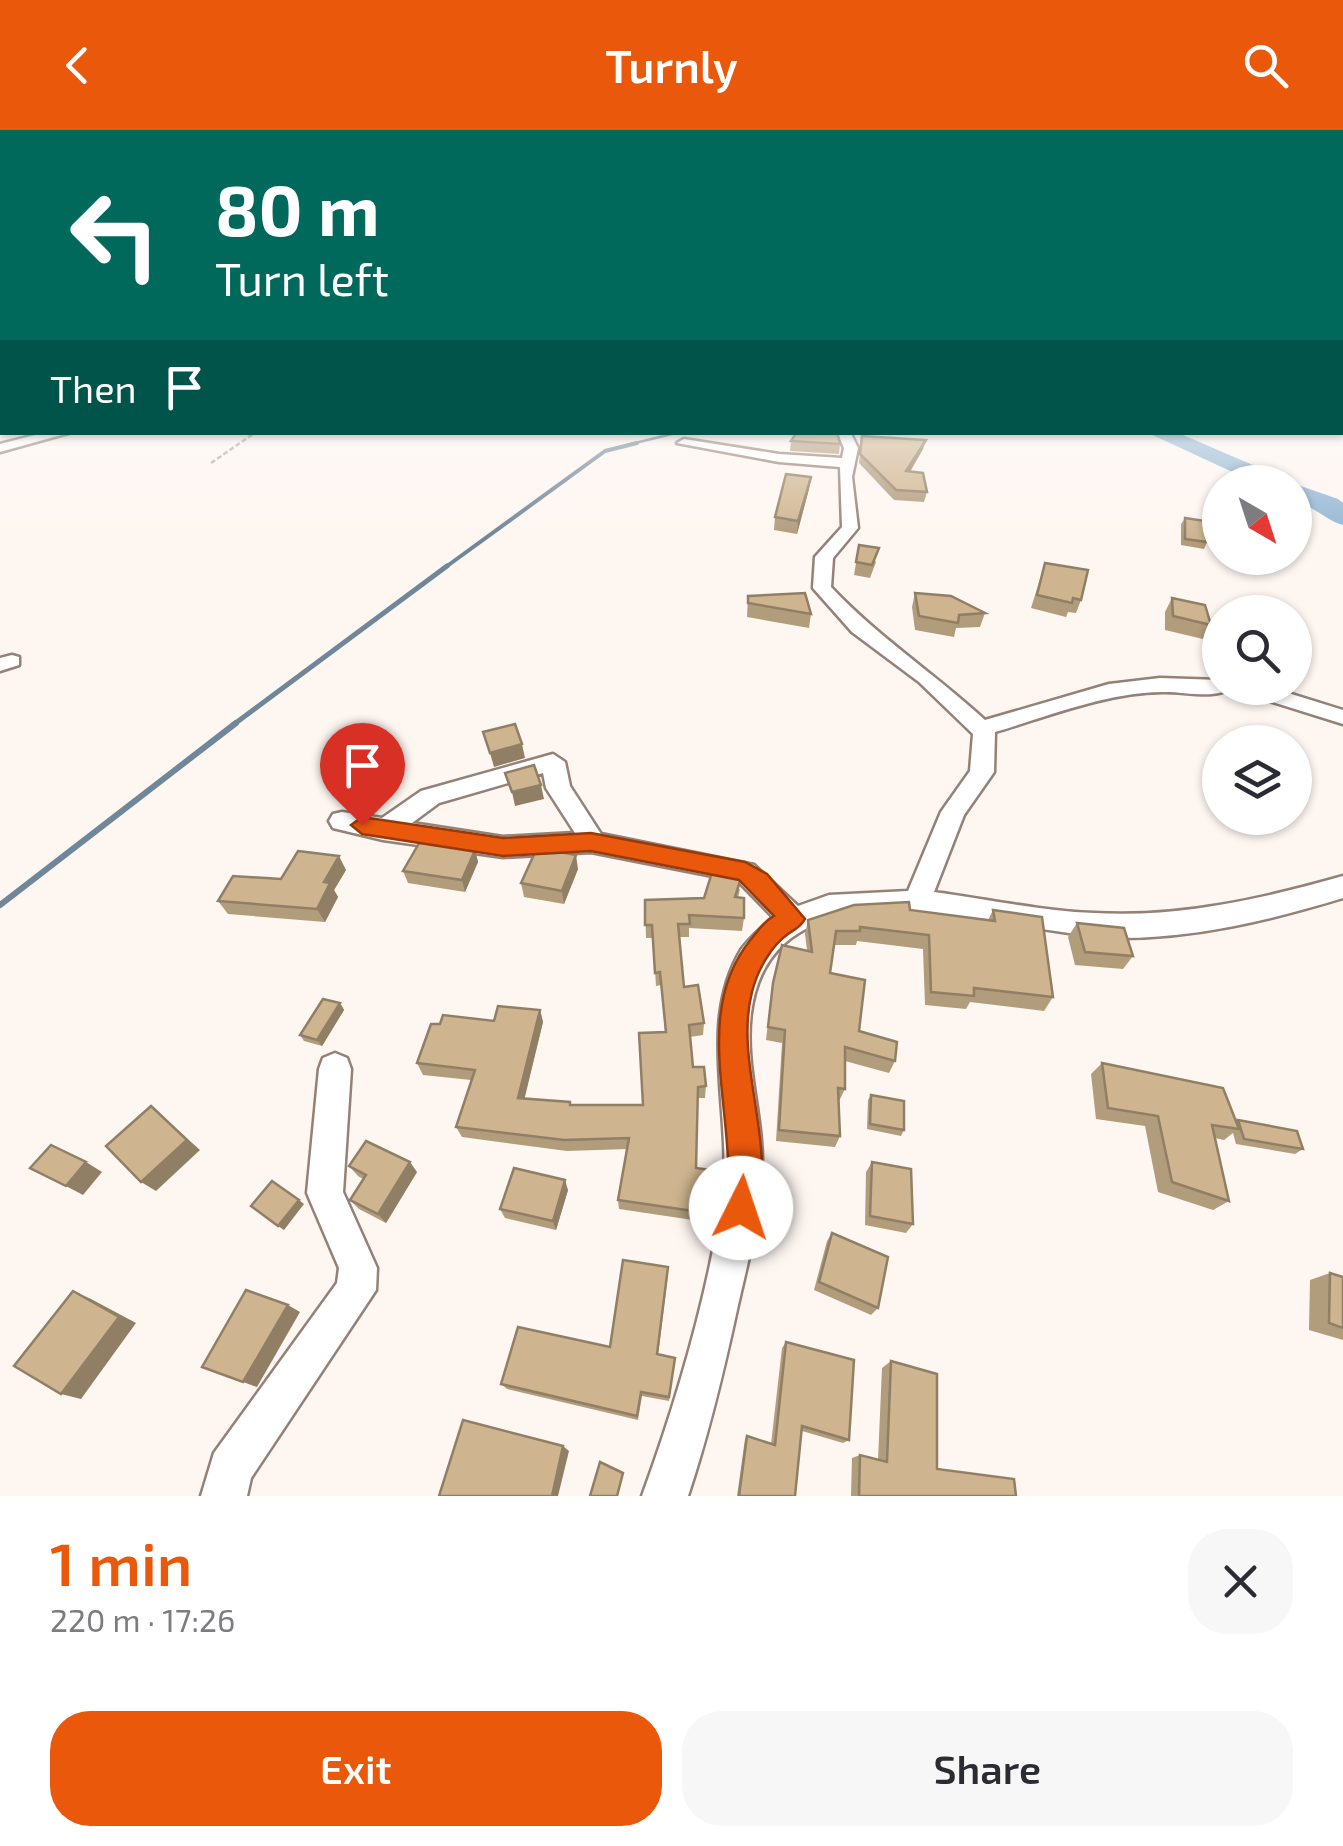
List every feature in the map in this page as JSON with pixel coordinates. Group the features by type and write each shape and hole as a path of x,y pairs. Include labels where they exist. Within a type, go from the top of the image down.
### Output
{"street":[{"path":"0,448 54,435"},
{"path":"845,435 850,441 845,492 850,528 824,557 822,588 859,628 926,677 981,729 982,772 953,812 916,904"},
{"path":"684,443 779,458 848,463"},
{"path":"981,729 1110,691 1160,685 1202,686"},
{"path":"1305,705 1343,717"},
{"path":"383,830 430,797 554,762 558,788 586,827 591,842"},
{"path":"342,821 503,847 591,842 745,872 792,919"},
{"path":"664,1496 682,1449 741,1208 744,1163 732,1039 738,992 752,957 776,927 832,904 873,898 1093,925 1219,920 1296,903 1343,887"},
{"path":"224,1496 230,1469 356,1290 358,1268 324,1193 336,1069"}],"path":[{"path":"211,462 252,435"}],"building":[{"path":"795,435 838,435 840,444 791,441"},
{"path":"862,436 926,440 906,471 923,473 927,492 896,490 860,454"},
{"path":"786,474 811,477 798,521 775,517"},
{"path":"1185,518 1202,521 1202,541 1185,539"},
{"path":"859,545 879,548 872,565 856,562"},
{"path":"1045,563 1088,570 1081,600 1073,598 1072,603 1037,595"},
{"path":"805,593 811,614 748,603 748,596"},
{"path":"915,593 951,596 985,613 959,615 958,623 919,616"},
{"path":"1172,598 1202,604 1202,623 1173,616"},
{"path":"515,724 522,744 490,753 483,732"},
{"path":"534,765 541,785 512,792 505,773"},
{"path":"422,838 459,843 456,848 475,850 462,880 403,871"},
{"path":"537,848 576,855 562,891 521,883"},
{"path":"298,851 339,856 324,882 330,883 317,909 218,901 233,876 281,879"},
{"path":"714,866 742,875 735,897 744,898 744,918 689,915 690,924 678,924 684,987 698,985 704,1023 689,1025 693,1067 704,1067 706,1086 698,1087 696,1168 718,1171 714,1214 618,1200 629,1138 564,1140 456,1127 475,1070 417,1063 431,1024 440,1024 443,1015 494,1021 498,1006 540,1010 518,1098 570,1105 643,1105 639,1033 666,1032 660,972 655,973 652,925 645,925 645,900 704,898"},
{"path":"909,902 910,910 995,921 993,910 1042,917 1053,997 974,988 974,996 931,992 929,935 860,927 860,931 836,931 830,973 865,980 859,1031 897,1042 895,1061 845,1047 845,1089 838,1088 840,1136 779,1130 785,1030 768,1027 782,945 812,952 808,920 854,905"},
{"path":"1077,923 1124,928 1133,956 1085,952"},
{"path":"323,999 340,1003 317,1040 300,1035"},
{"path":"1102,1063 1223,1088 1239,1129 1212,1125 1229,1201 1172,1182 1158,1116 1108,1108"},
{"path":"871,1095 904,1101 904,1130 870,1124"},
{"path":"151,1106 187,1140 141,1182 106,1146"},
{"path":"1238,1120 1297,1131 1303,1149 1244,1139"},
{"path":"366,1141 410,1162 378,1214 350,1200 366,1175 349,1166"},
{"path":"51,1145 86,1162 66,1186 30,1168"},
{"path":"872,1162 911,1169 913,1224 870,1216"},
{"path":"514,1168 565,1180 553,1221 500,1209"},
{"path":"272,1181 299,1200 278,1226 251,1206"},
{"path":"832,1233 888,1257 878,1308 819,1282"},
{"path":"623,1260 668,1267 657,1354 675,1358 669,1397 641,1392 637,1416 501,1384 518,1327 610,1347"},
{"path":"1330,1273 1343,1277 1343,1328 1329,1323"},
{"path":"246,1290 288,1305 243,1382 202,1367"},
{"path":"73,1291 119,1317 61,1394 14,1366"},
{"path":"786,1342 854,1360 849,1440 802,1426 795,1496 739,1496 747,1436 775,1445"},
{"path":"891,1361 937,1374 937,1469 1014,1479 1016,1496 859,1496 860,1455 887,1462"},
{"path":"463,1420 563,1446 552,1496 439,1496"},
{"path":"600,1462 623,1473 617,1496 590,1496"}],"waterway":[{"path":"627,445 668,435"},
{"path":"1163,435 1233,465"},
{"path":"443,569 605,451 637,443"},
{"path":"1312,498 1329,504 1343,517"},
{"path":"233,725 447,566"},
{"path":"0,905 236,723"}],"route":[{"path":"362,825 503,847 591,842 745,872 758,881 792,919 776,927 752,957 738,992 732,1039 744,1163 741,1208"}]}
